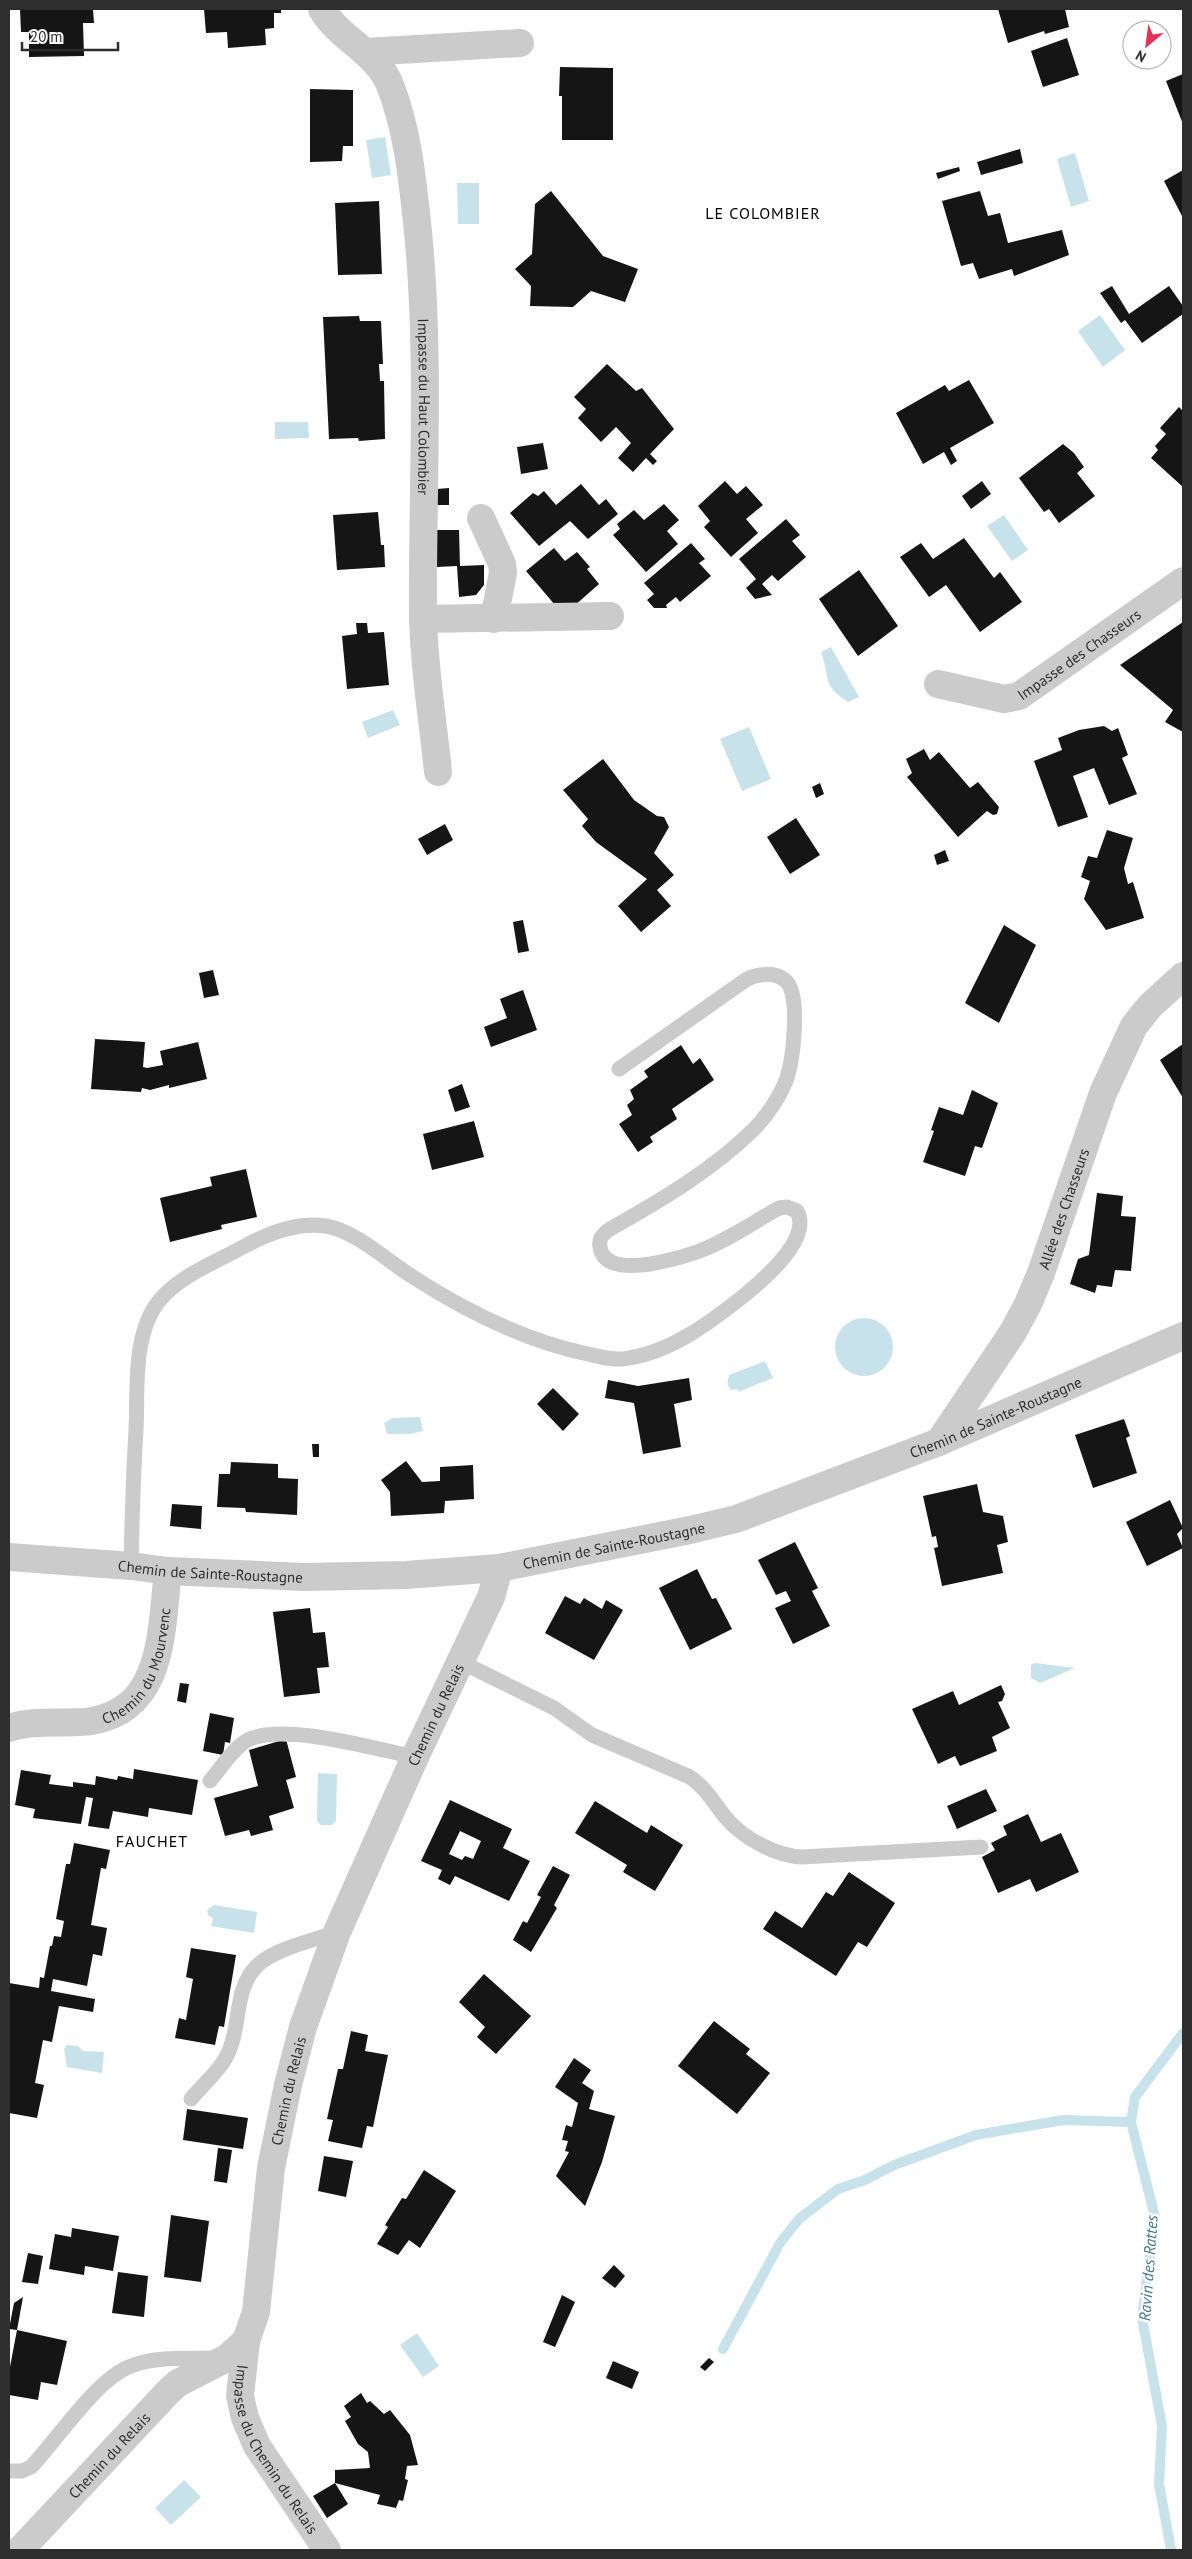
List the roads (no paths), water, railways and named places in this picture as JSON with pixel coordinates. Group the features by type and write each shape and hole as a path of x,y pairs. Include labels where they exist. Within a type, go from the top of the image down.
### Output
{"street":[{"name":"Impasse du Haut Colombier","path":"322,9 336,29 365,52 383,70 394,95 410,160 420,249 426,354 424,620 429,697 438,772"},
{"path":"365,52 520,42"},
{"path":"480,518 502,564 503,572 494,619"},
{"name":"Impasse des Chasseurs","path":"938,684 1004,699 1019,696 1183,581"},
{"path":"424,620 610,616"},
{"name":"Allée des Chasseurs","path":"939,1442 1013,1332 1028,1304 1041,1273 1103,1093 1134,1026 1150,1006 1183,976"},
{"name":"Chemin de Sainte-Roustagne","path":"9,1557 131,1566 168,1571 304,1577 406,1575 498,1568 736,1519 939,1442 1183,1336"},
{"name":"Chemin du Relais","path":"20,2550 169,2391 178,2383 237,2350 256,2312 271,2168 288,2086 303,2027 337,1932 415,1757 491,1597 498,1568"},
{"name":"Chemin du Mourvenc","path":"9,1728 91,1721 121,1711 134,1701 151,1676 157,1661 168,1571"},
{"name":"Impasse du Chemin du Relais","path":"237,2350 240,2396 245,2418 257,2446 327,2550"}],"lane":[{"path":"131,1566 139,1362 149,1316 164,1295 183,1280 268,1235 308,1224 324,1225 338,1229 356,1237 413,1277 469,1310 532,1339 608,1358 626,1359 675,1342 711,1321 769,1274 782,1261 794,1242 800,1216 792,1208 779,1208 696,1252 641,1265 624,1266 606,1260 602,1255 599,1243 604,1233 689,1182 754,1129 766,1115 787,1079 793,1055 792,990 786,981 776,975 759,974 746,979 619,1069"},
{"path":"461,1662 554,1708 592,1734 690,1777 700,1784 735,1827 782,1854 802,1856 981,1847"},
{"path":"210,1781 246,1742 271,1733 298,1735 415,1757"},
{"path":"191,2098 226,2058 230,2050 243,1987 248,1975 258,1964 271,1956 337,1932"},
{"path":"9,2471 22,2471 32,2467 92,2397 123,2370 136,2364 237,2350"}],"water":[{"path":"385,137 391,175 372,178 366,140"},
{"path":"1075,153 1089,201 1071,207 1057,159"},
{"path":"457,183 479,183 479,224 458,224"},
{"path":"1100,315 1125,350 1103,367 1078,331"},
{"path":"275,422 308,422 309,438 275,439"},
{"path":"1004,515 1028,550 1012,561 987,526"},
{"path":"831,647 859,697 848,702 834,691 828,680 821,652"},
{"path":"393,710 400,725 368,738 362,722"},
{"path":"749,727 771,779 742,791 720,739"},
{"path":"864,1318 880,1323 888,1331 893,1347 888,1363 880,1371 864,1376 848,1371 840,1363 835,1347 840,1331 848,1323"},
{"path":"765,1361 773,1378 738,1392 738,1389 731,1390 729,1388 727,1383 729,1375"},
{"path":"420,1417 423,1431 410,1434 387,1434 384,1423 393,1418"},
{"path":"1035,1663 1075,1668 1040,1683 1031,1678 1031,1665"},
{"path":"318,1773 337,1774 336,1821 332,1825 321,1825 317,1821"},
{"path":"214,1905 257,1912 254,1933 211,1926 213,1919 208,1915 207,1910"},
{"path":"67,2045 78,2046 83,2051 104,2052 102,2073 67,2067 64,2049"},
{"path":"417,2333 439,2366 423,2377 400,2345"},
{"path":"184,2480 201,2497 171,2525 155,2508"}],"waterway":[{"name":"Ravin des Rattes","path":"1171,2550 1159,2484 1162,2426 1142,2318 1155,2217 1131,2122 1135,2097 1183,2033"},
{"path":"723,2349 780,2243 799,2219 838,2189 865,2180 894,2165 976,2135 1063,2120 1131,2122"}],"district":[{"name":"LE COLOMBIER","path":"763,213"},
{"name":"FAUCHET","path":"152,1841"}]}
